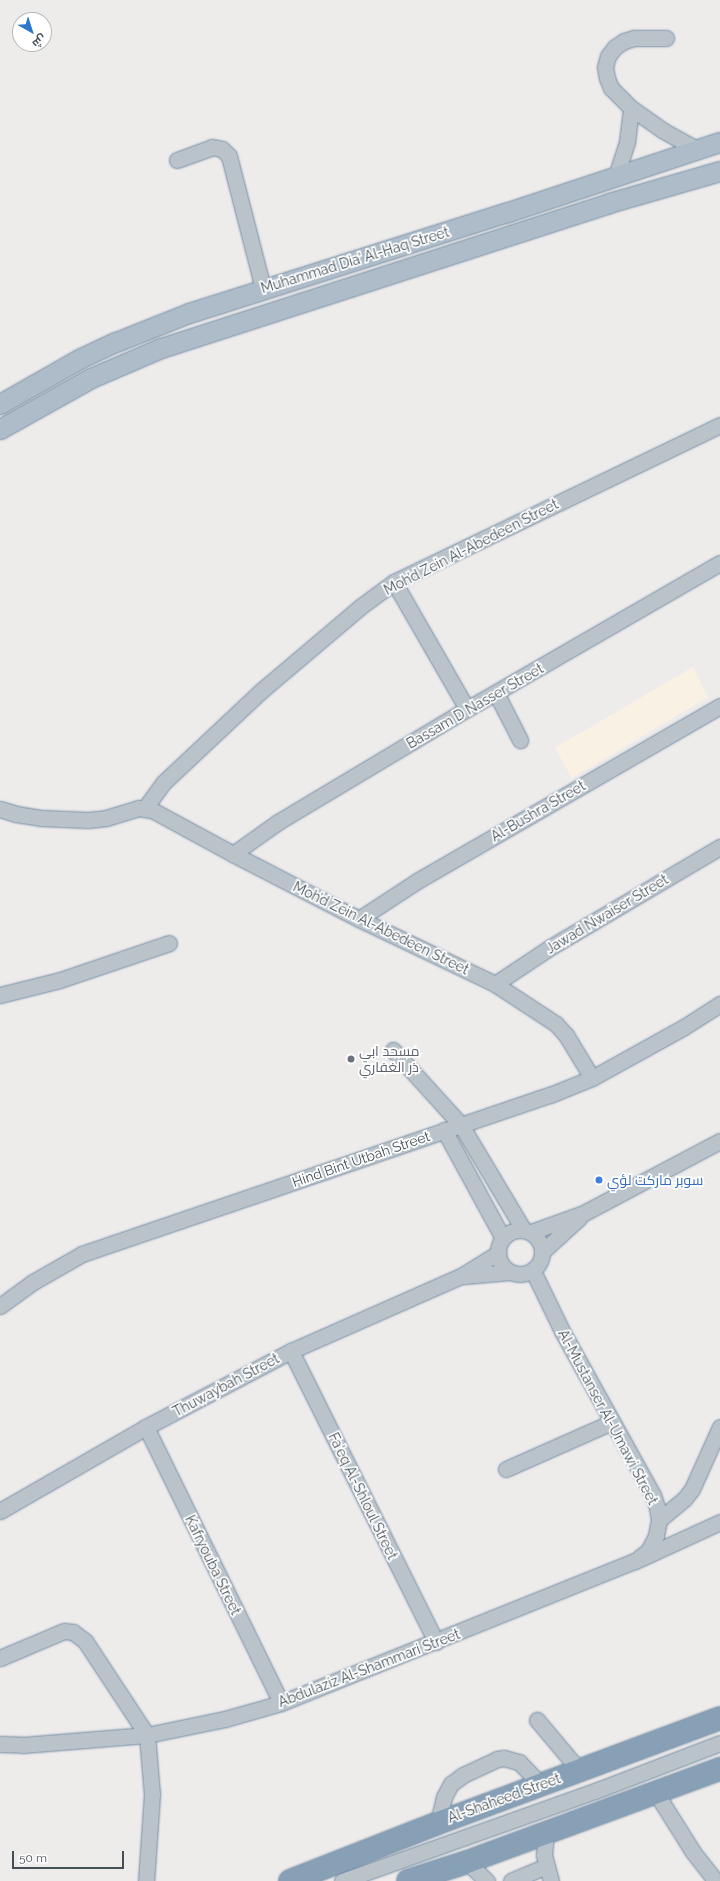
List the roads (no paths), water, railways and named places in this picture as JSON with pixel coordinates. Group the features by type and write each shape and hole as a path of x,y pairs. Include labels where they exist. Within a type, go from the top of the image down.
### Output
{"highway":[{"name":"Al-Shaheed Street","path":"290,1881 438,1823 720,1718"},
{"path":"408,1881 467,1862 720,1769"}],"main road":[{"name":"Muhammad Dia' Al-Haq Street","path":"0,404 53,373 116,342 189,313 263,288 505,213 720,142"},
{"name":"Muhammad Dia' Al-Haq Street","path":"0,429 90,378 168,345 609,203 720,171"}],"street":[{"path":"666,38 634,38 624,41 608,56 606,67 607,78 611,88 631,108 662,130 696,149"},
{"path":"616,176 627,142 631,108"},
{"path":"177,160 212,147 222,149 229,156 263,288"},
{"name":"Moh’d Zein Al-Abedeen Street","path":"592,1078 573,1045 561,1029 495,984 359,919 233,854 159,813 145,808 167,779 261,691 360,607 394,582 720,424"},
{"name":"Bassam D Nasser Street","path":"233,854 266,830 467,710 720,563"},
{"path":"394,582 467,710"},
{"path":"496,694 520,740"},
{"name":"Al-Bushra Street","path":"359,919 417,881 720,706"},
{"path":"0,809 16,814 42,818 88,820 106,818 132,810 145,808"},
{"name":"Jawad Nwaiser Street","path":"495,984 548,948 720,847"},
{"path":"0,996 60,980 169,943"},
{"name":"Hind Bint Utbah Street","path":"0,1306 33,1282 82,1254 550,1095 592,1078 684,1027 720,1004"},
{"path":"393,1050 461,1125 527,1230 537,1236 543,1251"},
{"path":"444,1130 503,1238"},
{"path":"584,1213 543,1251 538,1266 533,1271 518,1274 510,1272 499,1260 499,1245 508,1232 527,1230 584,1213 720,1141"},
{"name":"Thuwaybah Street","path":"0,1511 146,1427 291,1351 462,1276 498,1253"},
{"name":"Al-Mustanser Al-Umawi Street","path":"533,1271 562,1331 652,1495 657,1507 659,1520 656,1536 648,1551 635,1561"},
{"name":"Thuwaybah Street","path":"462,1276 510,1272"},
{"name":"Fa'eq Al-Shloul Street","path":"291,1351 436,1642"},
{"path":"506,1469 612,1422"},
{"name":"Kafryouba Street","path":"146,1427 281,1703"},
{"path":"659,1520 681,1502 692,1489 720,1427"},
{"name":"Abdulaziz Al-Shammari Street","path":"0,1744 23,1745 147,1735 225,1719 281,1703 635,1561 720,1522"},
{"path":"0,1658 64,1631 73,1632 85,1641 147,1735 152,1794 146,1881"},
{"path":"537,1720 580,1771"},
{"path":"342,1881 595,1791 720,1743"},
{"path":"364,1881 720,1751"},
{"path":"438,1823 444,1797 452,1784 463,1775 497,1759 512,1758 541,1785"},
{"path":"656,1793 689,1847 716,1881"},
{"path":"546,1833 544,1848 546,1866 551,1881"},
{"path":"467,1862 487,1881"},
{"path":"511,1881 546,1866"}],"place":[{"name":"مسحد ابي ذر الغفاري","path":"351,1059"},
{"name":"سوبر ماركت لؤي","path":"599,1180"}]}
